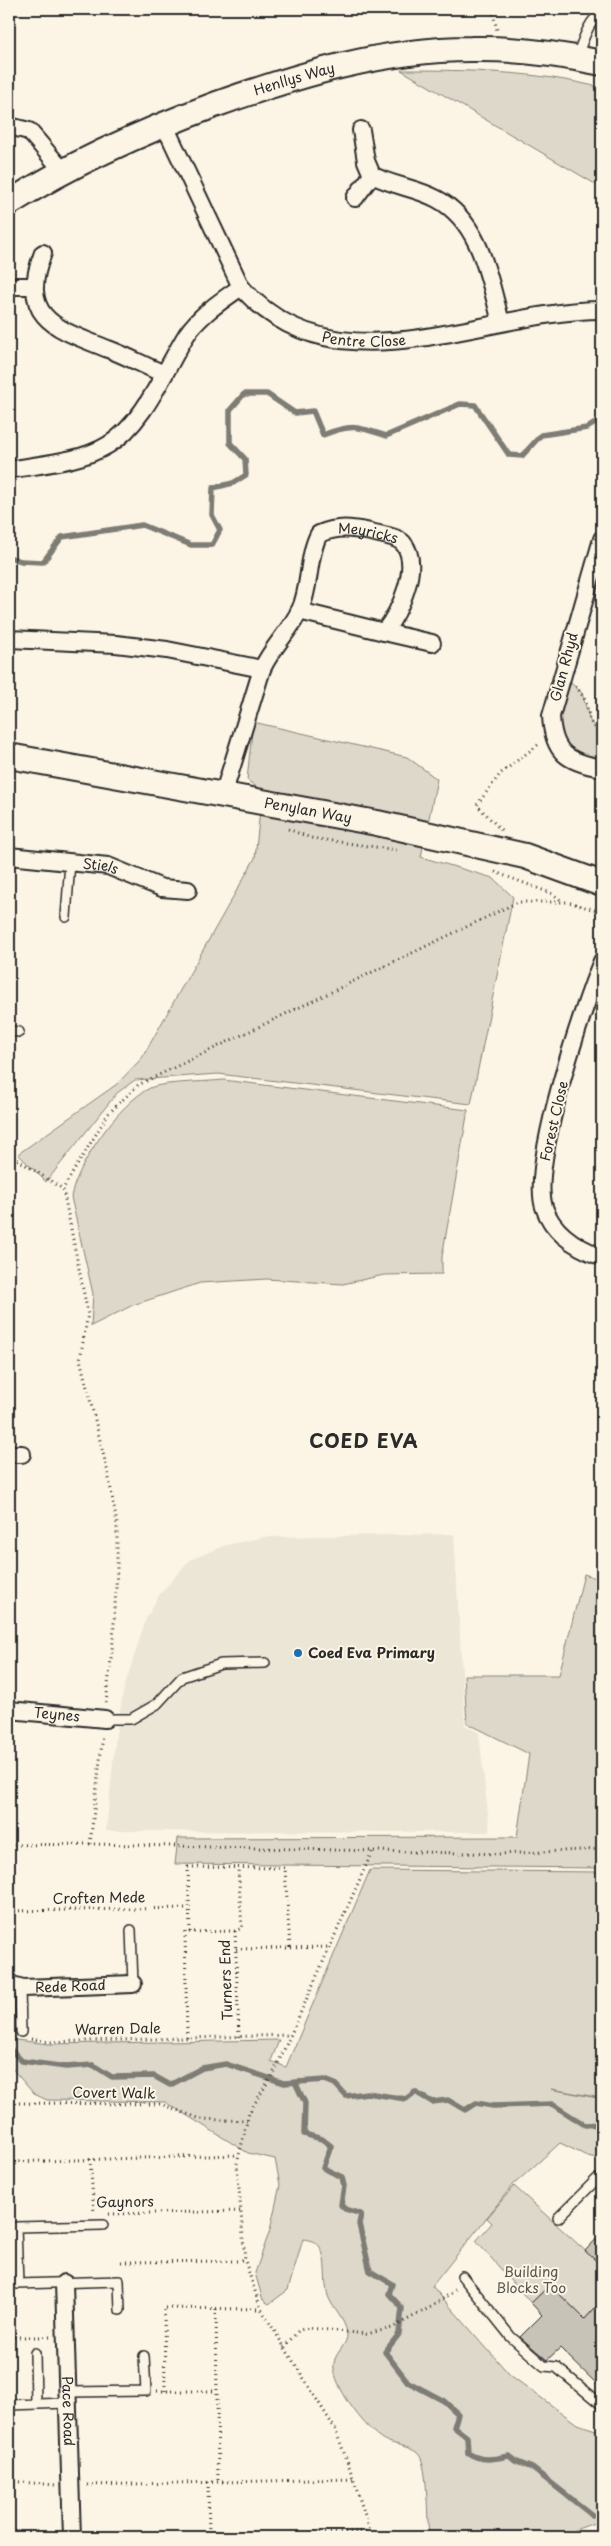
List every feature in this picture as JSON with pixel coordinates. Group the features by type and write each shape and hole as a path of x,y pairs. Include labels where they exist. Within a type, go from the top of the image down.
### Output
{"street":[{"name":"Henllys Way","path":"9,203 62,171 164,124 264,87 385,56 469,49 521,50 576,57 602,63"},
{"name":"Pentre Close","path":"164,124 241,287 258,306 294,329 342,341 373,343 414,340 560,312 602,310"},
{"path":"9,126 29,131 62,171"},
{"path":"361,130 366,161 372,175 438,199 455,211 466,224 482,255 501,322"},
{"path":"356,198 372,175"},
{"path":"43,253 37,268 34,286 37,300 50,322 66,334 122,354 164,374"},
{"path":"9,286 34,286"},
{"path":"9,470 79,457 108,445 130,426 188,333 203,315 241,287"},
{"name":"Meyricks","path":"223,795 262,669 269,654 299,611 306,595 314,543 319,534 334,528 353,528 392,537 402,542 408,550 409,565 404,601 396,618 384,632"},
{"name":"Glan Rhyd","path":"552,736 551,716 560,679 602,539"},
{"path":"299,611 432,644"},
{"path":"9,639 133,646 262,669"},
{"path":"552,736 561,751 576,762 602,768"},
{"name":"Penylan Way","path":"9,756 377,823 525,856 602,884"},
{"name":"Stiels","path":"9,856 108,866 162,888 188,890"},
{"name":"Forest Close","path":"602,961 581,1020 557,1102 540,1188 544,1207 551,1222 563,1236 580,1249 602,1257"},
{"name":"Teynes","path":"9,1710 105,1719"},
{"name":"Rede Road","path":"15,1985 133,1984"},
{"name":"Pace Road","path":"64,2283 72,2537"}],"lane":[{"path":"576,57 590,25 596,16 602,12"},
{"path":"66,917 70,862"},
{"path":"9,1031 19,1032"},
{"path":"105,1719 131,1719 157,1704 182,1677 222,1664 265,1663"},
{"path":"131,1930 133,1984"},
{"path":"15,1985 21,2032"},
{"path":"558,2218 597,2179 602,2181"},
{"path":"103,2225 16,2227 18,2284 119,2281 120,2310"},
{"path":"465,2279 512,2337 544,2366 556,2367 602,2405"},
{"path":"35,2353 36,2404"},
{"path":"9,2405 36,2404 68,2398 146,2391 144,2356"}],"path":[{"path":"560,679 576,686 582,693 590,721 602,738"},
{"path":"525,856 477,805 501,773 552,736"},
{"path":"286,828 311,838 407,851"},
{"path":"486,868 553,894 563,902"},
{"path":"90,1844 113,1641 117,1570 117,1524 108,1473 80,1359 88,1314 63,1188 108,1114 138,1085 518,902 563,902 602,912"},
{"path":"9,1154 63,1188"},
{"path":"9,1845 90,1844 501,1854 602,1849"},
{"path":"372,1852 328,1947 275,2070 249,2112 237,2164 246,2261 260,2309 335,2429 354,2479 372,2537"},
{"path":"190,1932 188,1867 285,1868 290,1948"},
{"name":"Turners End","path":"238,1868 242,1928 235,1931 239,2037"},
{"name":"Croften Mede","path":"9,1910 190,1908"},
{"path":"187,2038 185,1932 235,1931"},
{"path":"236,1949 328,1947"},
{"name":"Warren Dale","path":"49,2042 290,2035"},
{"name":"Covert Walk","path":"9,2103 160,2104 201,2119 247,2121"},
{"path":"9,2162 239,2155"},
{"path":"90,2159 94,2214"},
{"name":"Gaynors","path":"85,2214 241,2211"},
{"path":"121,2262 246,2261"},
{"path":"284,2347 299,2330 310,2328 366,2334 392,2328 407,2321 465,2279"},
{"path":"165,2391 164,2308 260,2309"},
{"path":"216,2309 218,2482"},
{"path":"9,2337 66,2336"},
{"path":"146,2391 216,2390"},
{"path":"9,2481 70,2485 354,2479"},
{"path":"208,2482 209,2537"},
{"path":"240,2537 298,2536 370,2530"}],"shaded area":[{"name":"Coed Eva Primary","path":"454,1534 465,1725 479,1733 490,1832 106,1831 116,1733 124,1688 146,1619 159,1595 190,1560 226,1545 265,1537"}],"green space":[{"path":"401,70 452,70 528,75 577,82 602,88 602,188"},
{"path":"571,683 582,693 590,721 602,738 602,763 574,755 561,738 558,716"},
{"path":"253,722 407,757 437,779 421,857 493,878 513,897 471,1104 218,1074 135,1080 117,1093 46,1182 18,1154 117,1084 142,1058 255,858 262,791 247,780"},
{"path":"223,1080 468,1110 442,1257 442,1274 384,1275 343,1284 267,1279 200,1283 133,1305 91,1326 93,1294 71,1197 75,1183 90,1152 125,1107 150,1088 174,1083"},
{"path":"584,1574 602,1580 602,1868 175,1864 178,1838 517,1837 529,1754 467,1723 464,1675 559,1675"},
{"path":"370,1870 602,1872 602,2098 551,2089 602,2099 602,2159 587,2156 560,2143 512,2186 432,2286 510,2375 577,2424 602,2432 602,2520 556,2537 429,2537 426,2485 421,2458 415,2451 384,2440 369,2428 353,2409 337,2379 334,2370 335,2359 347,2338 347,2333 344,2323 328,2296 324,2258 320,2247 312,2241 303,2239 288,2290 269,2304 263,2300 255,2273 270,2230 280,2185 275,2159 248,2153 165,2102 47,2100 34,2094 9,2065 9,2026 16,2040 49,2044 279,2040 271,2061 286,2067"},
{"name":"Building Blocks Too","path":"514,2186 602,2266 602,2300 585,2319 550,2285 531,2303 476,2241 492,2223 487,2218"}],"building":[{"path":"602,2233 602,2266 585,2251"},
{"path":"550,2285 585,2319 602,2300 602,2389 560,2348 547,2360 520,2337 542,2315 531,2303"}],"waterway":[{"path":"9,557 21,561 43,562 62,537 142,525 191,545 212,545 220,530 212,515 213,488 233,483 246,475 245,459 230,443 230,410 244,394 267,394 295,413 313,411 323,435 341,429 361,428 386,436 460,404 475,405 509,455 522,456 541,435 587,428 602,419"},
{"path":"9,2048 22,2061 66,2067 93,2065 112,2077 154,2076 170,2085 202,2068 226,2064 284,2083 325,2080 335,2084 346,2096 367,2093 406,2099 415,2092 432,2102 448,2100 465,2110 476,2103 493,2106 552,2104 585,2125 602,2124"},
{"path":"295,2082 305,2103 304,2134 322,2139 331,2146 323,2168 342,2177 344,2186 341,2205 345,2209 361,2214 359,2224 370,2271 392,2284 389,2294 402,2308 399,2334 385,2352 408,2382 444,2401 458,2414 454,2427 467,2437 468,2453 483,2459 509,2456 515,2461 532,2468 592,2515"}],"place":[{"name":"Coed Eva Primary","path":"298,1653"}],"district":[{"name":"COED EVA","path":"364,1441"}]}
